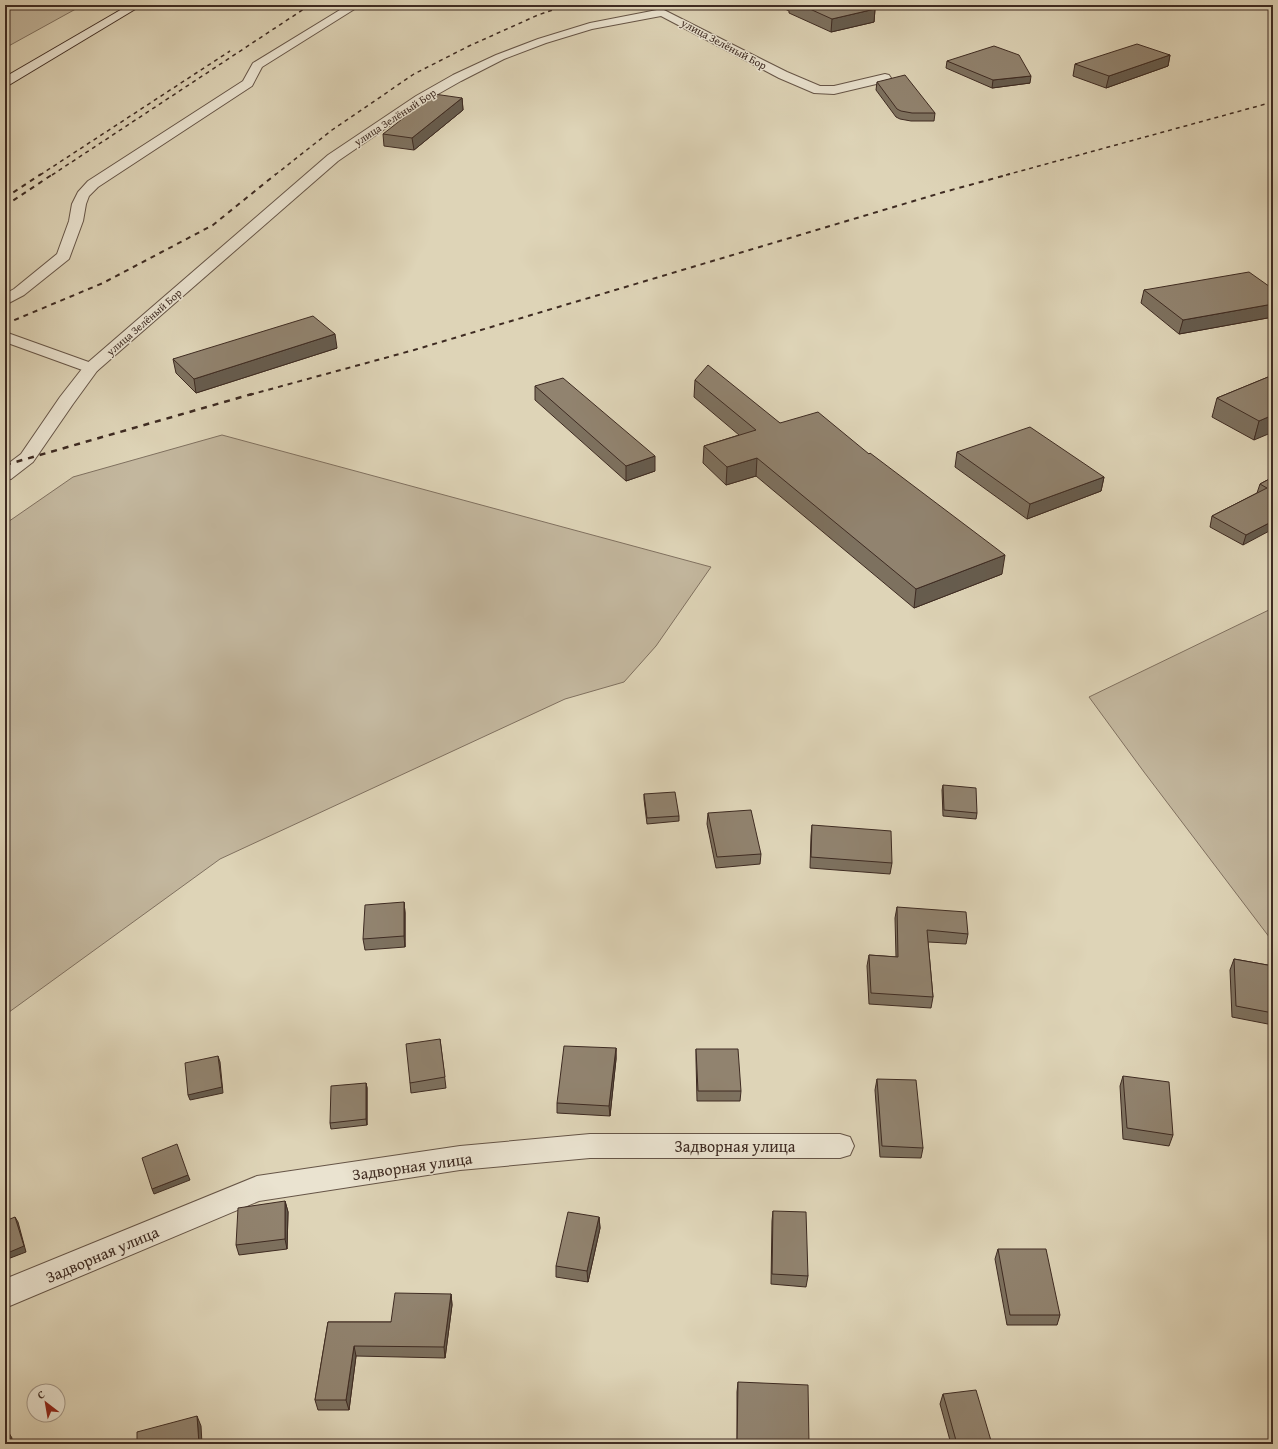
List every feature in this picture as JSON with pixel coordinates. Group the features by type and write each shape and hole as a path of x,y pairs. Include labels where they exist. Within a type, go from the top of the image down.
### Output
{"street":[{"path":"5,82 137,5"},
{"path":"5,300 19,292 64,256 76,221 79,204 83,195 93,184 248,83 257,65 356,5"},
{"name":"улица Зелёный Бор","path":"5,476 27,458 66,401 91,368 334,158 420,99 457,78 500,57 542,41 590,26 662,12 783,75 818,90 834,90 885,78"},
{"path":"5,337 91,368"},
{"name":"Задворная улица","path":"5,1294 257,1189 460,1158 590,1146 840,1146"}],"shaded area":[{"path":"5,5 83,5 5,48"},
{"path":"222,435 711,567 656,646 624,682 565,699 220,859 5,1015 5,524 73,477"},
{"path":"1273,608 1273,942 1089,697"}],"building":[{"path":"801,5 866,5 875,9 832,19"},
{"path":"1137,44 1170,55 1109,76 1075,64"},
{"path":"994,46 1019,55 1031,76 993,80 947,61"},
{"path":"905,75 935,113 912,113 897,109 877,82"},
{"path":"434,94 462,98 412,138 383,134"},
{"path":"1249,272 1273,289 1273,304 1183,320 1144,290"},
{"path":"313,316 335,334 194,379 173,359"},
{"path":"708,365 780,423 818,412 869,454 870,453 1005,555 916,589 757,458 727,467 704,446 756,430 695,380"},
{"path":"1273,375 1273,415 1259,421 1217,398"},
{"path":"563,378 655,456 626,466 535,386"},
{"path":"1030,427 1104,477 1030,504 957,452"},
{"path":"1273,477 1273,521 1246,535 1212,516 1267,488 1260,484"},
{"path":"943,785 976,788 977,813 944,810"},
{"path":"675,792 679,816 647,818 644,794"},
{"path":"751,810 761,854 717,857 708,813"},
{"path":"812,825 891,831 892,863 811,857"},
{"path":"404,902 404,936 363,939 365,905"},
{"path":"897,907 966,912 968,934 927,930 933,997 871,993 869,955 898,957"},
{"path":"1234,959 1273,966 1273,1013 1236,1006"},
{"path":"440,1039 445,1077 410,1083 406,1044"},
{"path":"564,1046 616,1048 609,1106 557,1103"},
{"path":"696,1049 738,1049 741,1091 698,1091"},
{"path":"218,1056 222,1087 188,1095 185,1063"},
{"path":"1123,1076 1169,1082 1173,1135 1127,1128"},
{"path":"877,1079 916,1080 923,1148 882,1146"},
{"path":"366,1083 366,1119 330,1123 331,1086"},
{"path":"177,1144 188,1175 152,1189 142,1158"},
{"path":"285,1201 285,1239 236,1245 238,1208"},
{"path":"773,1211 806,1212 808,1276 772,1274"},
{"path":"568,1212 599,1217 587,1271 556,1266"},
{"path":"15,1217 24,1246 5,1254 5,1221"},
{"path":"998,1249 1046,1249 1060,1315 1010,1315"},
{"path":"395,1293 451,1294 444,1347 354,1346 346,1400 315,1400 328,1322 391,1322"},
{"path":"738,1382 808,1385 809,1444 737,1444"},
{"path":"976,1390 992,1444 957,1444 943,1394"},
{"path":"197,1416 199,1444 137,1444 137,1432"}],"railway":[{"path":"52,175 310,5"},
{"path":"275,175 332,130 414,74 469,46 538,15 567,5"},
{"path":"40,175 230,51"},
{"path":"1006,175 1273,102"},
{"path":"5,198 41,174"},
{"path":"5,206 53,174"},
{"path":"5,324 103,283 213,225 276,174"},
{"path":"249,395 414,350 944,192 1010,174"},
{"path":"5,465 252,394"}]}
